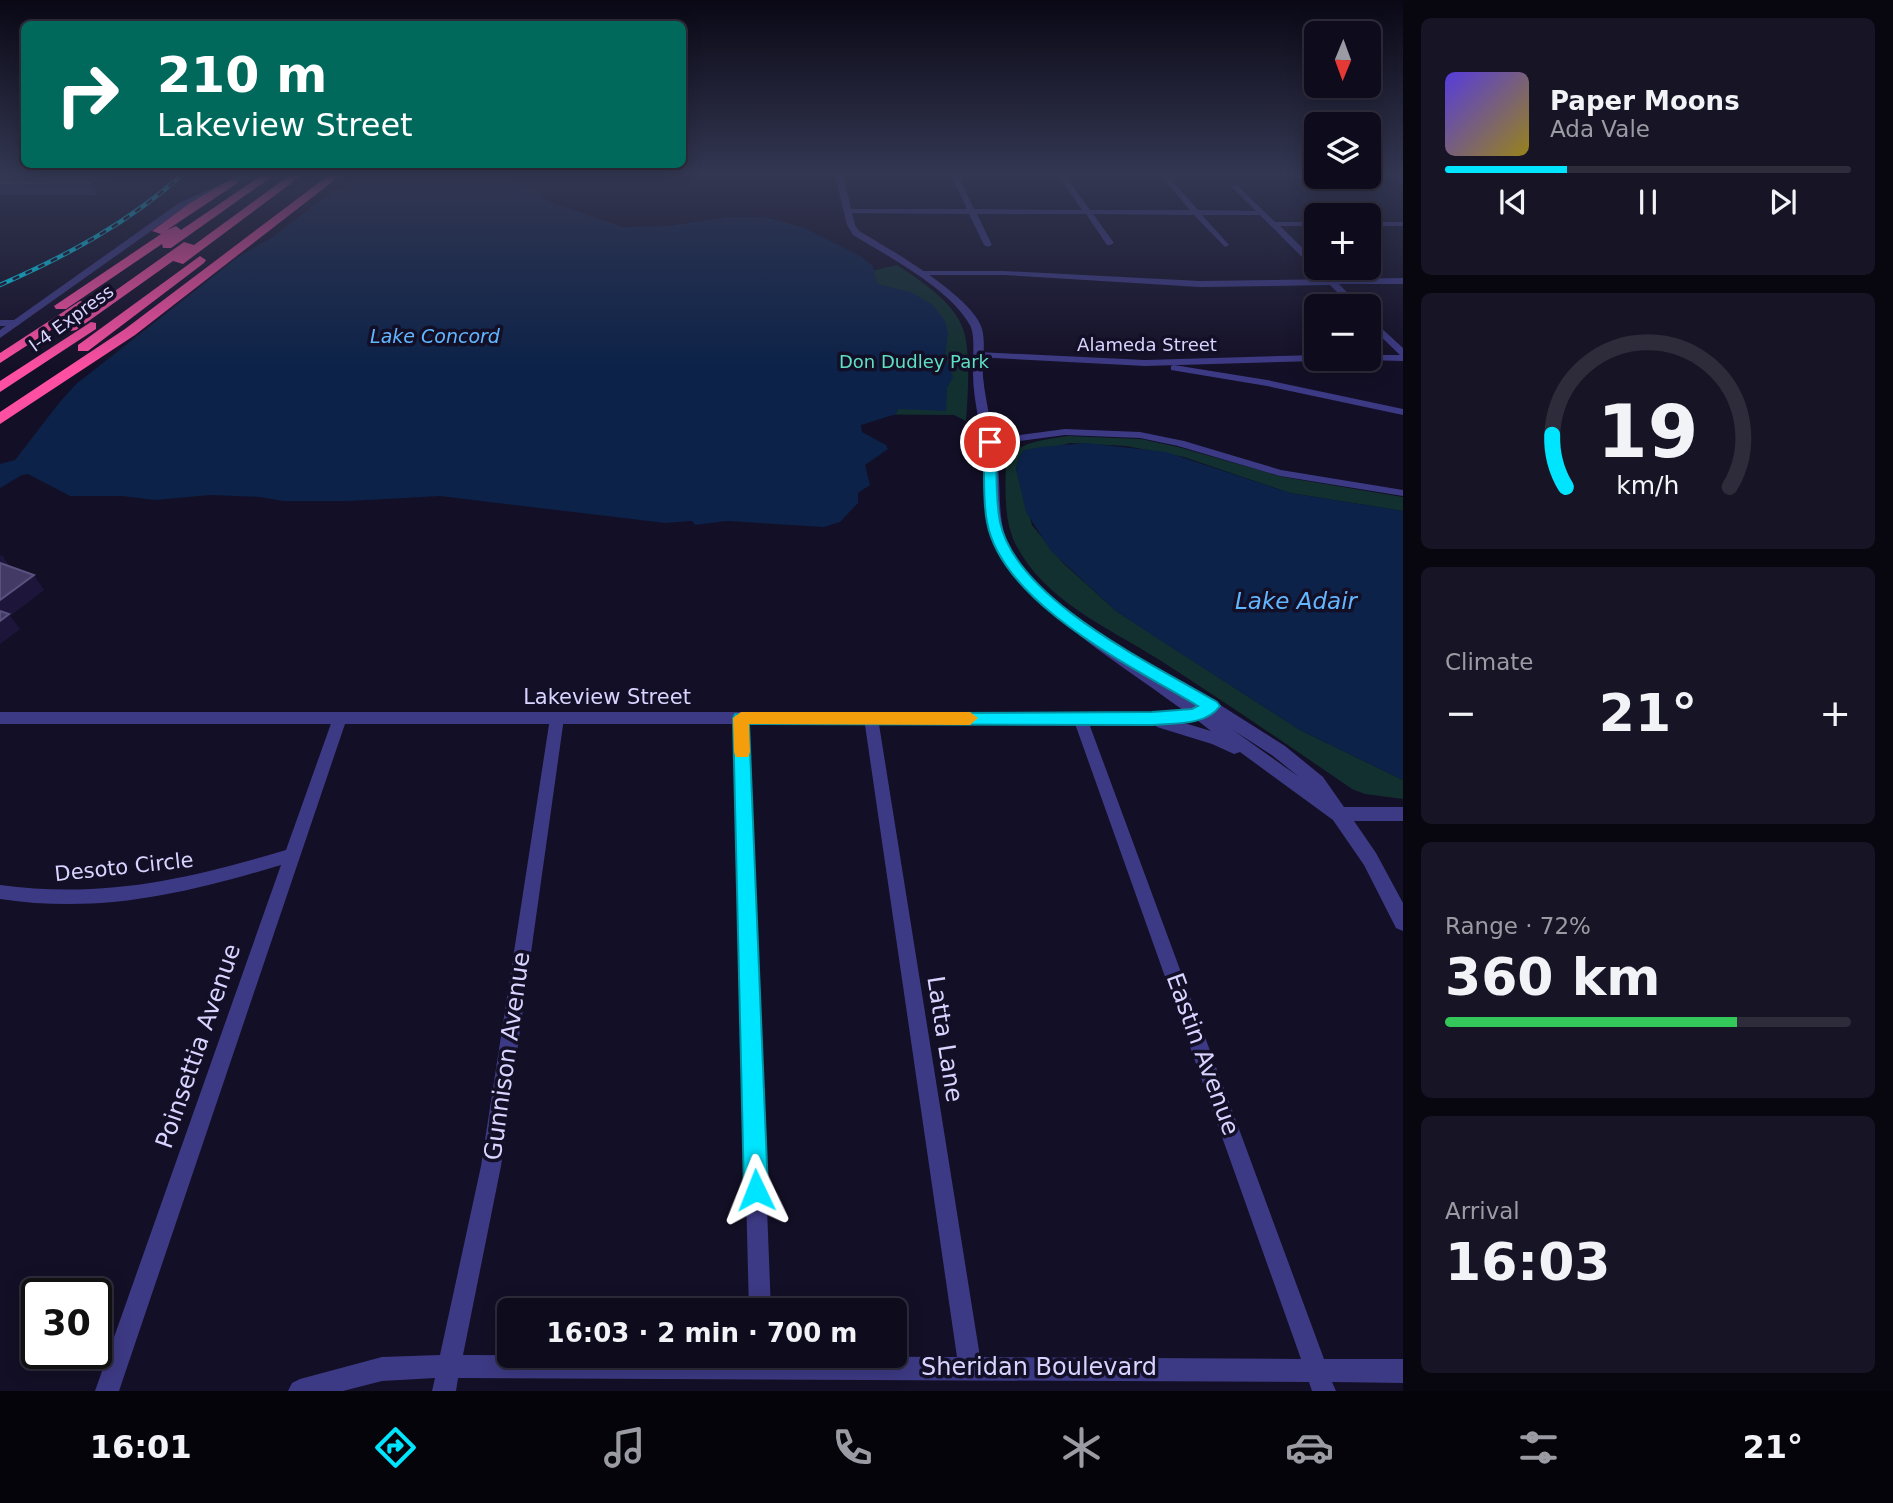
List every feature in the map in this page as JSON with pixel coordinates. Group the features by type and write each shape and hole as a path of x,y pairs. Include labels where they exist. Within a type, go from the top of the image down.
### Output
{"highway":[{"path":"0,345 24,324 143,240"},
{"path":"0,359 187,240"},
{"name":"I-4 Express","path":"0,375 195,240"},
{"name":"I-4 Express","path":"0,388 62,348 204,240"},
{"path":"0,405 97,337 212,240"},
{"path":"0,419 130,332 251,240"},
{"path":"0,430 82,374 130,332"}],"street":[{"path":"867,240 922,273 971,319 978,331 978,377 990,442 994,522 1000,542 1011,562 1042,597 1118,652 1306,772 1317,782 1370,859 1403,922"},
{"path":"986,240 988,245"},
{"path":"1221,240 1225,245"},
{"path":"1291,240 1304,254"},
{"path":"922,273 1004,273 1200,284 1403,281"},
{"path":"1330,280 1344,294"},
{"path":"0,323 24,324"},
{"path":"0,335 24,324"},
{"path":"1381,333 1403,356"},
{"name":"Alameda Street","path":"978,355 1145,363 1304,358"},
{"path":"1381,357 1403,356"},
{"path":"1261,358 1255,364 1254,370 1267,383"},
{"path":"1145,363 1267,383 1403,412"},
{"path":"990,442 1065,432 1140,435 1180,443 1280,473 1403,493"},
{"path":"1206,710 1337,814 1403,814"},
{"name":"Lakeview Street","path":"0,718 1131,718 1187,716 1206,710"},
{"name":"Poinsettia Avenue","path":"107,1391 340,718"},
{"name":"Gunnison Avenue","path":"444,1391 447,1366 491,1166 557,718"},
{"path":"741,718 760,1298"},
{"name":"Latta Lane","path":"871,718 970,1367"},
{"name":"Eastin Avenue","path":"1080,718 1324,1391"},
{"path":"1131,718 1176,725 1217,739 1280,771"},
{"name":"Desoto Circle","path":"0,892 41,898 71,898 148,891 209,880 292,855"},
{"name":"Sheridan Boulevard","path":"300,1391 382,1369 497,1365"},
{"name":"Sheridan Boulevard","path":"907,1365 1403,1371"}],"green space":[{"name":"Don Dudley Park","path":"897,265 944,301 952,309 963,329 968,361 966,421 954,415 830,414 863,273"},
{"path":"1067,436 1141,439 1283,477 1403,497 1403,511 1290,493 1184,457 1126,446 1070,443 1019,457 1016,469 1032,525 1062,562 1116,611 1300,730 1403,780 1403,799 1365,794 1352,789 1158,659 1078,610 1042,581 1027,563 1011,534 1006,505 1006,465 1010,457 1023,446"}],"water":[{"name":"Lake Concord","path":"267,240 828,240 859,255 873,266 877,284 911,292 933,305 945,321 948,333 945,357 953,377 947,388 946,411 898,409 896,414 861,425 862,432 886,445 888,449 865,465 870,485 858,493 858,503 840,522 824,527 727,521 695,525 692,521 665,523 440,496 349,501 283,501 260,497 210,495 155,500 122,496 70,496 28,474 0,488 0,464 15,460 59,403 111,345 231,261"},
{"name":"Lake Adair","path":"1086,443 1166,452 1290,493 1403,511 1403,780 1300,730 1149,633 1116,611 1051,551 1026,512 1016,469 1019,457 1024,450"}],"pier":[{"path":"232,257 238,257 57,399 109,343"}],"building":[{"path":"0,563 34,575 0,600"},
{"path":"0,611 9,614 0,621"}],"railway":[{"path":"0,285 91,240"}],"slow traffic":[{"path":"742,752 741,718 970,718"}],"route":[{"path":"756,1190 741,718 1152,719 1195,715 1212,706 1101,641 1042,597 1016,570 997,535 994,522 990,442"}]}
